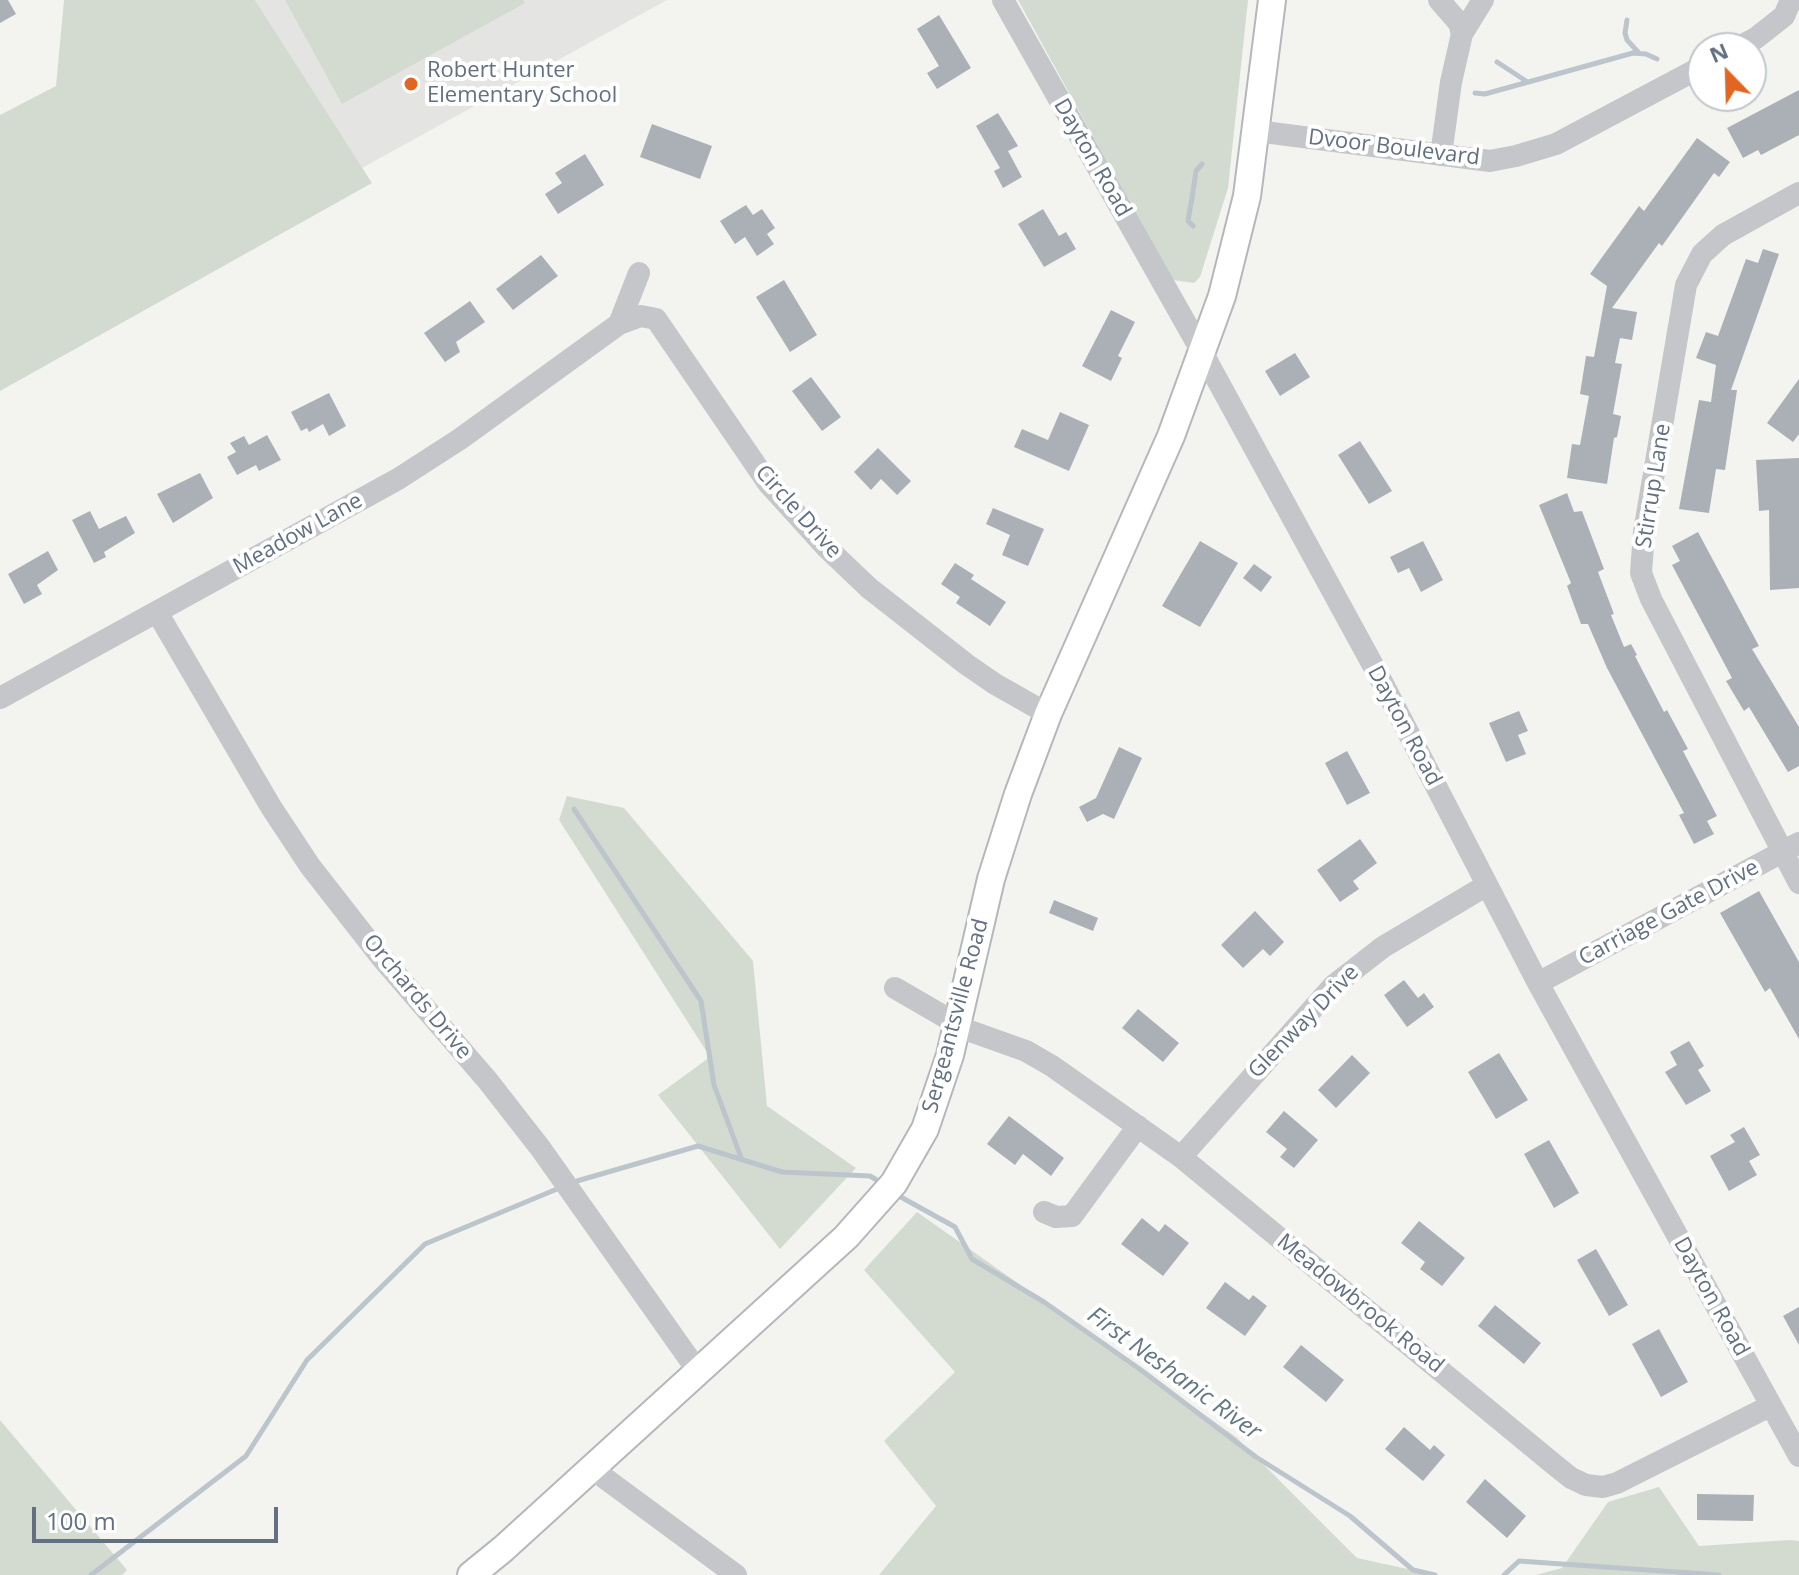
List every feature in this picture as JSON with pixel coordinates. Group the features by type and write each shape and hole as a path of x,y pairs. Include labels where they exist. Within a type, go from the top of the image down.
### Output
{"main road":[{"name":"Sergeantsville Road","path":"471,1575 846,1237 894,1183 925,1129 950,1055 991,879 1018,794 1048,714 1171,436 1222,296 1247,196 1272,0"}],"street":[{"name":"Dayton Road","path":"1003,0 1202,352 1381,680 1538,983 1799,1456"},
{"path":"1439,0 1459,23 1462,34"},
{"path":"1441,155 1451,82 1462,34 1483,0"},
{"path":"1764,32 1784,16 1791,0"},
{"name":"Dvoor Boulevard","path":"1256,131 1490,161 1556,144 1687,74"},
{"name":"Stirrup Lane","path":"1799,193 1723,235 1702,254 1686,285 1644,532 1641,573 1651,599 1791,847 1799,883"},
{"path":"619,324 639,273"},
{"name":"Circle Drive","path":"583,350 619,324 641,316 656,319 768,483 827,548 869,588 966,664 1048,714"},
{"name":"Meadow Lane","path":"0,698 398,479 460,439 583,350"},
{"name":"Orchards Drive","path":"157,612 271,807 310,866 381,957 488,1081 541,1149 697,1370"},
{"name":"Carriage Gate Drive","path":"1538,983 1791,847"},
{"name":"Glenway Drive","path":"1181,1157 1333,986 1383,947 1487,885"},
{"name":"Meadowbrook Road","path":"895,988 957,1025 1026,1051 1052,1066 1181,1157 1571,1478 1586,1485 1603,1487 1617,1483 1770,1406"},
{"path":"1044,1212 1056,1217 1072,1216 1138,1126"},
{"path":"591,1468 736,1575"}],"shaded area":[{"path":"64,0 255,0 372,183 0,391 0,115 56,86"},
{"name":"Robert Hunter Elementary School","path":"255,0 667,0 362,168"},
{"path":"285,0 523,0 525,3 342,104"},
{"path":"1018,0 1248,0 1228,188 1200,277 1194,283 1172,280"},
{"path":"567,796 624,808 753,961 767,1106 856,1168 780,1249 658,1095 710,1057 559,820"},
{"path":"917,1212 1236,1437 1357,1558 1435,1575 879,1575 936,1506 884,1441 955,1372 864,1270"},
{"path":"0,1420 127,1570 122,1575 0,1575"},
{"path":"1659,1487 1699,1546 1799,1541 1799,1575 1536,1575 1562,1568 1608,1502"}],"building":[{"path":"0,0 8,0 16,14 0,23"},
{"path":"939,15 971,68 937,89 927,73 939,66 917,29"},
{"path":"1799,90 1799,135 1761,155 1758,150 1743,158 1727,128 1757,112 1767,112 1767,107"},
{"path":"998,113 1018,146 1008,151 1022,177 1003,188 994,171 1000,168 976,126"},
{"path":"652,124 712,146 700,179 640,157"},
{"path":"1697,138 1730,162 1719,177 1714,173 1662,246 1659,243 1612,308 1637,312 1632,340 1620,338 1615,363 1622,364 1613,414 1621,416 1617,437 1614,438 1607,484 1567,478 1572,444 1580,445 1589,396 1580,394 1586,356 1594,357 1607,286 1590,274 1639,206 1644,211"},
{"path":"585,154 604,185 558,214 545,194 562,183 555,173"},
{"path":"746,205 753,215 762,209 775,228 767,234 774,244 757,256 745,237 735,244 720,221"},
{"path":"1043,209 1059,236 1066,232 1076,249 1044,267 1018,224"},
{"path":"1763,249 1779,254 1731,390 1737,390 1725,470 1716,469 1709,513 1679,509 1699,400 1711,402 1716,365 1696,358 1706,332 1718,336 1746,259 1758,263"},
{"path":"541,255 558,276 513,310 496,289"},
{"path":"784,280 817,335 790,352 756,297"},
{"path":"470,301 485,322 456,342 460,352 445,362 424,333"},
{"path":"1111,310 1135,322 1118,356 1122,358 1111,381 1082,366"},
{"path":"1295,353 1310,377 1280,396 1265,371"},
{"path":"811,377 841,417 822,431 792,391"},
{"path":"1799,379 1799,434 1793,442 1767,423"},
{"path":"329,393 346,426 329,436 323,424 309,432 307,428 301,431 291,412"},
{"path":"1060,412 1089,425 1069,471 1014,447 1022,429 1048,440"},
{"path":"267,435 281,460 259,471 256,465 237,475 227,457 236,452 230,443 244,436 249,445"},
{"path":"1360,441 1392,491 1369,504 1338,455"},
{"path":"878,448 911,481 897,495 881,479 871,490 854,472"},
{"path":"1799,458 1799,588 1770,590 1769,510 1759,511 1756,460"},
{"path":"200,473 213,498 173,523 157,494"},
{"path":"1567,493 1574,512 1582,511 1604,569 1598,572 1624,647 1631,644 1664,712 1667,710 1688,749 1683,751 1717,816 1707,821 1714,834 1694,844 1679,815 1684,813 1607,668 1588,624 1581,624 1567,586 1571,583 1539,505"},
{"path":"993,508 1044,529 1028,566 1002,555 1010,535 986,524"},
{"path":"90,511 99,529 126,516 135,533 104,552 106,557 94,563 72,520"},
{"path":"1698,532 1759,646 1752,649 1799,727 1799,766 1788,772 1749,707 1744,711 1726,681 1732,678 1672,565 1680,561 1672,546"},
{"path":"1200,541 1238,563 1200,627 1162,606"},
{"path":"1423,541 1443,580 1421,592 1409,568 1398,573 1390,557"},
{"path":"48,551 58,570 37,585 42,594 24,604 8,574"},
{"path":"955,563 974,575 971,579 1006,602 990,626 956,603 960,597 941,584"},
{"path":"1254,564 1272,577 1261,592 1243,578"},
{"path":"1519,711 1528,731 1518,735 1526,754 1506,762 1489,723"},
{"path":"1119,747 1142,758 1114,819 1103,814 1087,822 1079,807 1096,798"},
{"path":"1347,751 1370,793 1347,805 1325,763"},
{"path":"1360,839 1377,863 1353,881 1359,889 1340,902 1317,870"},
{"path":"1759,891 1799,962 1799,1039 1770,988 1765,992 1720,913"},
{"path":"1054,900 1098,918 1093,931 1049,913"},
{"path":"1255,911 1284,942 1270,956 1263,949 1243,968 1221,945"},
{"path":"1404,980 1418,998 1424,993 1434,1007 1407,1027 1384,995"},
{"path":"1138,1009 1179,1043 1163,1062 1122,1028"},
{"path":"1689,1041 1704,1066 1698,1070 1711,1091 1686,1105 1665,1072 1677,1065 1670,1052"},
{"path":"1499,1053 1528,1100 1496,1119 1468,1072"},
{"path":"1352,1055 1370,1073 1336,1108 1318,1090"},
{"path":"1284,1111 1318,1140 1294,1168 1280,1157 1287,1149 1266,1132"},
{"path":"1009,1116 1064,1158 1051,1176 1023,1154 1015,1165 987,1144"},
{"path":"1744,1127 1760,1155 1749,1161 1757,1175 1729,1191 1710,1156 1735,1142 1730,1135"},
{"path":"1549,1140 1579,1193 1554,1208 1524,1154"},
{"path":"1142,1218 1159,1232 1165,1224 1189,1243 1163,1276 1121,1244"},
{"path":"1419,1221 1465,1258 1442,1286 1420,1269 1425,1262 1401,1243"},
{"path":"1596,1249 1628,1305 1609,1316 1577,1260"},
{"path":"1225,1282 1249,1300 1253,1295 1267,1306 1245,1336 1206,1308"},
{"path":"1495,1305 1541,1343 1524,1364 1478,1326"},
{"path":"1799,1307 1799,1345 1783,1316"},
{"path":"1659,1329 1688,1382 1661,1397 1632,1344"},
{"path":"1301,1345 1344,1380 1326,1402 1283,1367"},
{"path":"1404,1427 1430,1450 1434,1445 1445,1455 1423,1481 1385,1449"},
{"path":"1485,1479 1526,1516 1507,1538 1466,1502"},
{"path":"1697,1494 1754,1495 1753,1521 1697,1520"}],"waterway":[{"path":"1627,20 1627,40 1639,53"},
{"path":"1475,93 1485,94 1633,53 1657,59"},
{"path":"1497,62 1526,81"},
{"path":"1193,226 1188,221 1196,171 1202,164"},
{"path":"574,809 701,1001 714,1085 742,1160"},
{"path":"577,1181 698,1146 782,1172 870,1176 880,1182"},
{"path":"91,1575 246,1456 307,1360 425,1244 557,1189"},
{"name":"First Neshanic River","path":"899,1196 955,1227 972,1259 1044,1302 1256,1457 1350,1516 1413,1570 1435,1575"},
{"name":"First Neshanic River","path":"1504,1575 1519,1561 1719,1575"}],"place":[{"name":"Robert Hunter Elementary School","path":"411,84"}]}
